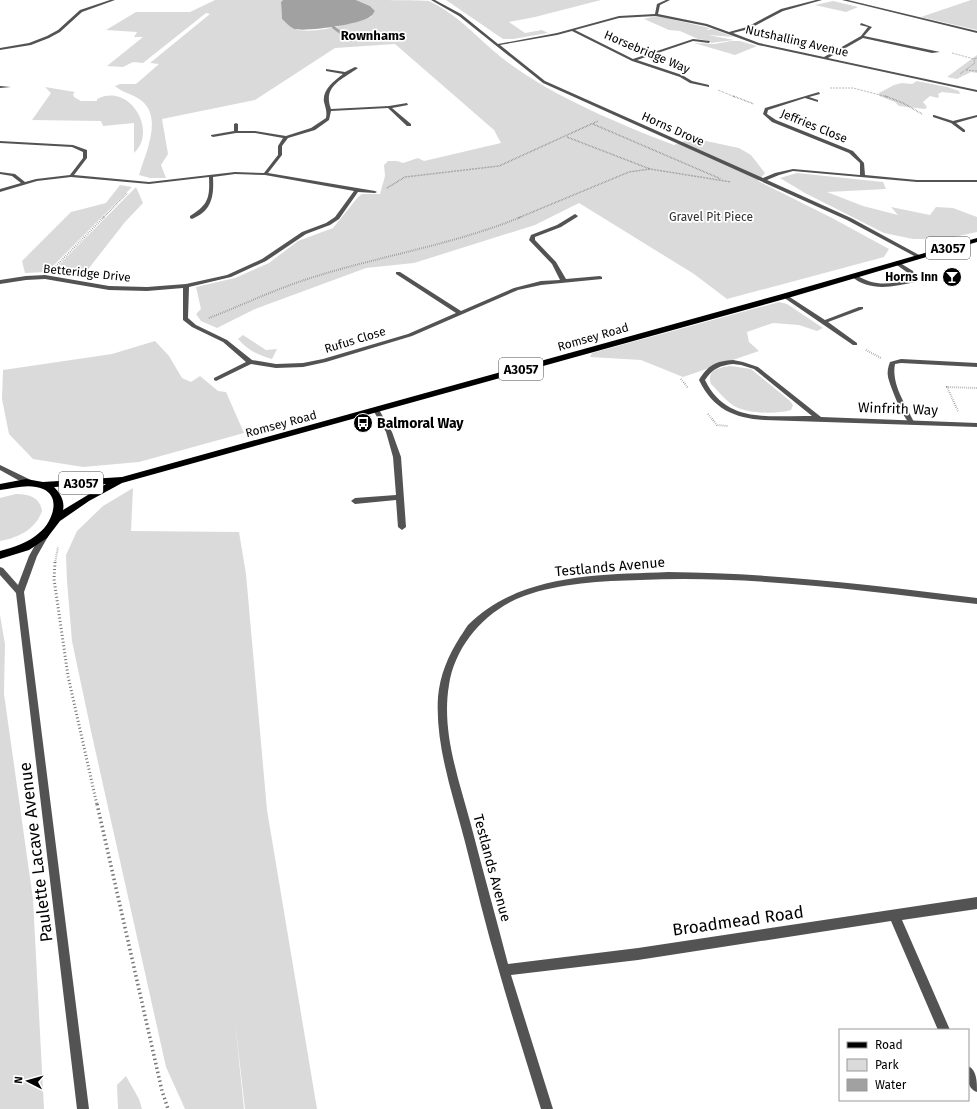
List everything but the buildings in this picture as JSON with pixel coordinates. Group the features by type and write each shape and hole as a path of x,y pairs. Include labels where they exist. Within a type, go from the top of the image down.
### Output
{"main road":[{"name":"Romsey Road","path":"40,485 122,480 785,296 918,256 976,241"},
{"name":"Romsey Road","path":"57,518 86,499 122,480"},
{"path":"0,487 30,483 40,485 52,489 58,497 60,507 57,518 47,532 26,546 0,555"}],"street":[{"path":"0,49 30,44 48,37 59,31 81,11 107,0 113,0"},
{"name":"Horns Drove","path":"433,0 460,15 544,82 849,219 918,256"},
{"path":"656,15 658,5 668,0"},
{"path":"730,33 748,28 769,15 790,7 820,0"},
{"path":"844,0 977,32"},
{"name":"Nutshalling Avenue","path":"497,45 539,38 619,17 656,15 696,22 758,44 977,91"},
{"path":"826,58 862,37 873,23"},
{"path":"862,24 870,27"},
{"name":"Horsebridge Way","path":"572,30 633,60 681,76 691,82 708,86"},
{"path":"689,35 693,40"},
{"path":"862,37 938,52"},
{"path":"633,60 693,40 709,42"},
{"path":"929,46 932,52"},
{"path":"213,136 236,132 255,132 286,137 323,124 328,118 330,110 325,100 327,93 346,73 356,68"},
{"path":"327,70 346,73"},
{"name":"Horsebridge Way","path":"682,84 691,82"},
{"path":"0,87 9,87"},
{"name":"Jeffries Close","path":"819,93 766,109 765,114 774,121 851,152 862,163 863,177"},
{"name":"Jeffries Close","path":"805,96 817,101"},
{"path":"330,110 389,107 407,104"},
{"path":"389,107 409,125"},
{"path":"934,116 953,122 963,130"},
{"path":"953,122 977,116"},
{"path":"236,124 236,132"},
{"path":"265,174 280,155 280,146 286,137"},
{"path":"0,142 73,146 84,151 86,158 71,176"},
{"path":"764,180 777,174 793,170 917,181 977,181"},
{"path":"0,172 13,174 20,177 24,183"},
{"path":"0,191 24,183 71,176 138,182 165,182 211,174 265,174 375,192"},
{"path":"192,217 202,212 209,203 212,194 211,174"},
{"name":"Betteridge Drive","path":"0,282 45,277 109,288 147,289 186,286 229,276 264,260 304,233 328,224 337,218 357,190"},
{"path":"564,281 554,263 532,240 533,236 559,226 575,216"},
{"path":"854,276 870,286 882,288 913,280 911,272 897,263"},
{"path":"398,273 461,313"},
{"name":"Rufus Close","path":"250,362 276,366 303,365 324,361 410,335 516,289 541,283 600,278"},
{"path":"186,286 185,319 192,325 225,341 250,362 216,379"},
{"path":"785,296 855,344"},
{"path":"824,322 861,308"},
{"path":"911,422 896,394 890,369 892,363 901,361 977,365"},
{"name":"Winfrith Way","path":"819,419 756,368 747,364 724,363 714,366 706,372 702,380 705,388 725,407 735,413 749,416 819,419 977,424"},
{"path":"376,410 389,432 397,456 402,527"},
{"path":"0,467 30,483"},
{"path":"356,501 400,497"},
{"name":"Paulette Lacave Avenue","path":"47,532 32,556 20,592 83,1109"},
{"path":"0,570 20,592"},
{"name":"Testlands Avenue","path":"547,1109 504,970 447,754 442,724 442,697 447,673 456,651 471,628 493,610 520,595 550,586 607,578 684,575 756,577 977,601"},
{"name":"Broadmead Road","path":"504,970 638,954 977,903"},
{"path":"894,915 944,1029"},
{"path":"969,1074 977,1086"}],"path":[{"path":"938,52 949,52 974,59 977,58"},
{"path":"945,84 975,63 974,59"},
{"path":"966,70 977,71"},
{"path":"708,86 766,109"},
{"path":"819,93 820,90 836,87 848,87 863,90 914,108 925,116"},
{"path":"375,192 383,192 392,184 405,177 499,166 566,137 613,114"},
{"path":"592,124 728,182"},
{"path":"566,137 650,169 728,182 764,180"},
{"path":"192,325 316,276 464,237 496,227 629,172 650,169"},
{"path":"45,277 138,182"},
{"path":"855,344 892,363"},
{"path":"964,424 947,387 977,388"},
{"path":"60,540 54,556 54,579 68,676 160,1084 168,1109"}],"green space":[{"name":"Gravel Pit Piece","path":"215,0 283,0 281,2 282,19 294,29 303,30 333,28 371,17 375,11 370,6 356,0 429,1 450,13 506,61 544,86 631,128 674,145 692,138 739,148 751,155 765,173 758,181 834,219 889,249 884,257 727,299 694,274 579,203 535,225 414,263 366,268 255,309 217,328 201,321 196,314 201,309 196,287 235,278 269,263 298,241 333,228 362,194 380,194 385,176 384,165 388,161 403,163 418,158 424,161 501,143 494,130 395,44 335,48 255,100 162,119 168,154 161,165 166,178 150,178 139,175 151,137 151,117 148,108 142,101 115,86 120,84 136,84 159,64 150,63 210,14 206,13 143,63 133,62 123,67 107,66 143,37 134,37 137,32 106,30 136,12 190,12"},
{"path":"446,0 601,0 509,22 525,33 542,30 548,33 513,39 503,39"},
{"path":"971,0 977,0 977,30 921,17"},
{"path":"833,1 858,7 846,12 815,5"},
{"path":"657,16 710,28 706,30 713,29 734,37 708,35 734,40 711,43 710,41 698,39 680,31 669,30 644,19"},
{"path":"740,41 757,46 735,55 694,43 715,44"},
{"path":"977,55 977,73 971,72 957,79 947,77"},
{"path":"917,81 947,87 959,91 960,94 942,92 938,94 938,98 930,96 923,102 927,107 925,109 899,106 895,102 879,96 879,93 894,85 902,83 912,84"},
{"path":"45,87 75,92 73,94 74,97 81,101 97,101 97,99 109,96 120,97 130,103 137,112 142,123 143,134 141,144 134,153 134,123 103,126 101,121 32,120 51,93"},
{"path":"797,173 883,182 886,189 827,192 863,206 898,215 891,207 930,215 936,207 953,208 977,217 977,232 945,239 913,239 884,233 805,193 780,178"},
{"path":"120,185 132,187 47,272 25,273 22,261 71,212 106,203"},
{"path":"136,187 143,203 125,222 82,277 52,272"},
{"path":"779,302 787,304 823,328 817,331 799,325 773,323 747,332 749,342 759,351 683,377 641,360 590,357 592,353"},
{"path":"243,335 266,350 277,349 272,359 257,354 245,346 238,339"},
{"path":"155,341 169,356 182,378 191,382 200,376 218,391 226,392 244,433 139,462 83,467 33,459 9,434 2,399 3,370 112,354"},
{"path":"731,366 751,369 790,401 793,405 791,410 771,413 749,411 736,407 726,400 711,384 710,375 719,368"},
{"path":"133,488 131,531 239,532 246,574 267,810 317,1109 245,1109 235,1022 244,1109 185,1109 166,1067 72,641 67,581 66,555 77,531 103,506"},
{"path":"16,494 33,497 39,502 42,511 35,523 26,532 13,538 0,541 0,498"},
{"path":"0,615 5,644 4,694 33,899 44,1109 0,1109"},
{"path":"126,1076 139,1099 142,1109 118,1109 117,1085"}],"water":[{"path":"283,0 356,0 370,6 375,11 372,16 357,22 334,27 301,30 294,29 282,19 281,2"}],"waterway":[{"path":"333,27 352,41"}],"place":[{"name":"Horns Inn","path":"952,277"},
{"name":"Balmoral Way","path":"363,423"}],"district":[{"name":"Rownhams","path":"373,35"}]}
